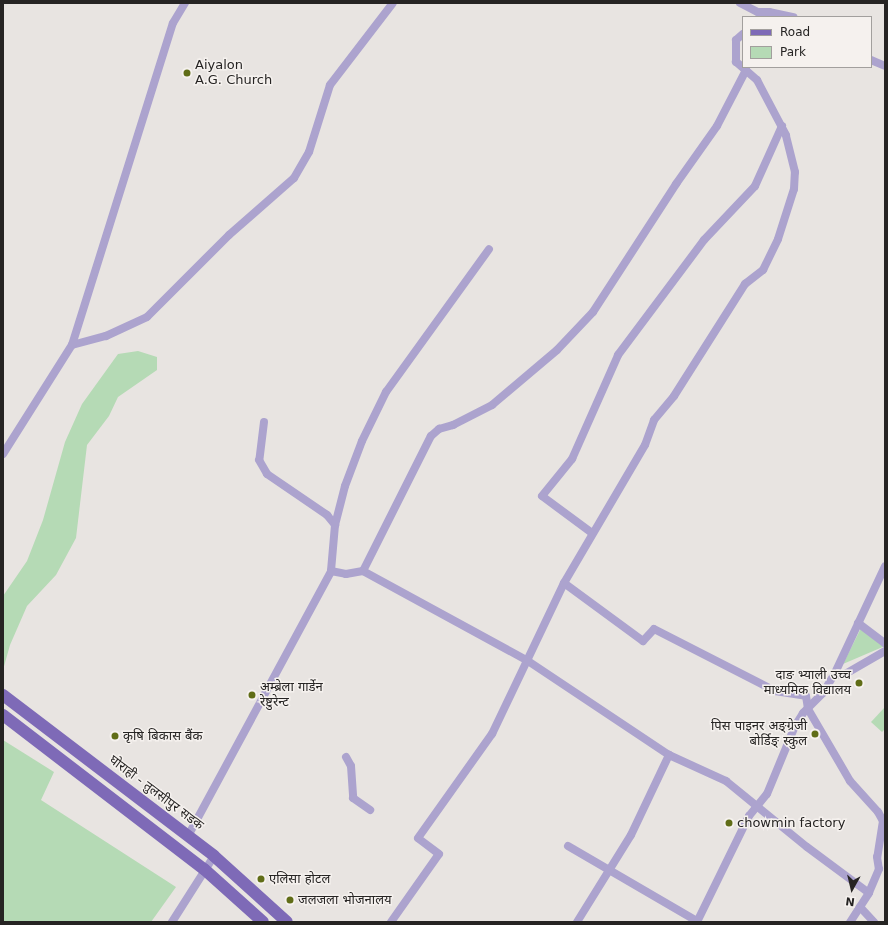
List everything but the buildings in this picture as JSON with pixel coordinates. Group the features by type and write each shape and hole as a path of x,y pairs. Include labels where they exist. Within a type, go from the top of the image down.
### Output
{"main road":[{"name":"घोराही - तुलसीपुर सडक","path":"3,695 214,856 286,922"},
{"path":"3,715 204,869 263,922"}],"street":[{"path":"3,454 72,345 174,23 185,3"},
{"path":"72,345 106,336 147,317 229,236 294,178 309,152 330,85 393,3"},
{"path":"740,3 747,9 750,16"},
{"path":"747,9 787,16"},
{"path":"742,35 736,40 734,53 736,62 742,67"},
{"path":"872,60 885,66"},
{"path":"391,922 439,854 418,838 492,734 564,583 592,532 646,445 654,420 674,396 745,284 763,270 778,239 794,189 795,172 786,135 782,126 757,80 744,68"},
{"path":"363,571 431,436 439,429 453,425 492,405 557,350 593,312 676,184 717,126 746,70"},
{"path":"592,532 542,496 572,459 618,355 704,240 755,186 782,126"},
{"path":"188,836 331,571 335,526 345,486 362,441 386,392 489,249"},
{"path":"264,422 259,460 267,474 327,516 335,526"},
{"path":"568,846 697,921 749,816 767,794 795,726 808,708 823,694 834,674 858,623 882,580 885,566"},
{"path":"331,571 346,574 363,571 528,661 669,755 726,781 758,805 807,847 869,893"},
{"path":"564,583 643,642 654,629 775,691 806,696 808,708 850,781 878,812 883,821 877,857 879,869 869,893 850,922"},
{"path":"858,623 885,643"},
{"path":"834,674 847,673 885,651"},
{"path":"577,922 608,869 631,836 669,755"},
{"path":"346,757 352,766 353,798 370,810"},
{"path":"172,922 204,869 214,856"},
{"path":"860,907 874,922"}],"green space":[{"path":"138,351 157,357 157,370 118,397 109,416 87,445 76,538 56,575 27,606 10,645 3,670 3,596 27,561 43,520 65,442 82,404 118,354"},
{"path":"861,628 885,646 843,664"},
{"path":"885,707 885,729 882,732 871,722"},
{"path":"3,740 54,772 41,800 176,887 151,922 3,922"}],"place":[{"name":"Aiyalon A.G. Church","path":"187,73"},
{"name":"दाङ भ्याली उच्च माध्यमिक विद्यालय","path":"859,683"},
{"name":"अम्ब्रेला गार्डेन रेष्टुरेन्ट","path":"252,695"},
{"name":"पिस पाइनर अङ्‍ग्रेजी बोर्डिङ् स्कुल","path":"815,734"},
{"name":"कृषि बिकास बैंक","path":"115,736"},
{"name":"chowmin factory","path":"729,823"},
{"name":"एलिसा होटल","path":"261,879"},
{"name":"जलजला भोजनालय","path":"290,900"}]}
